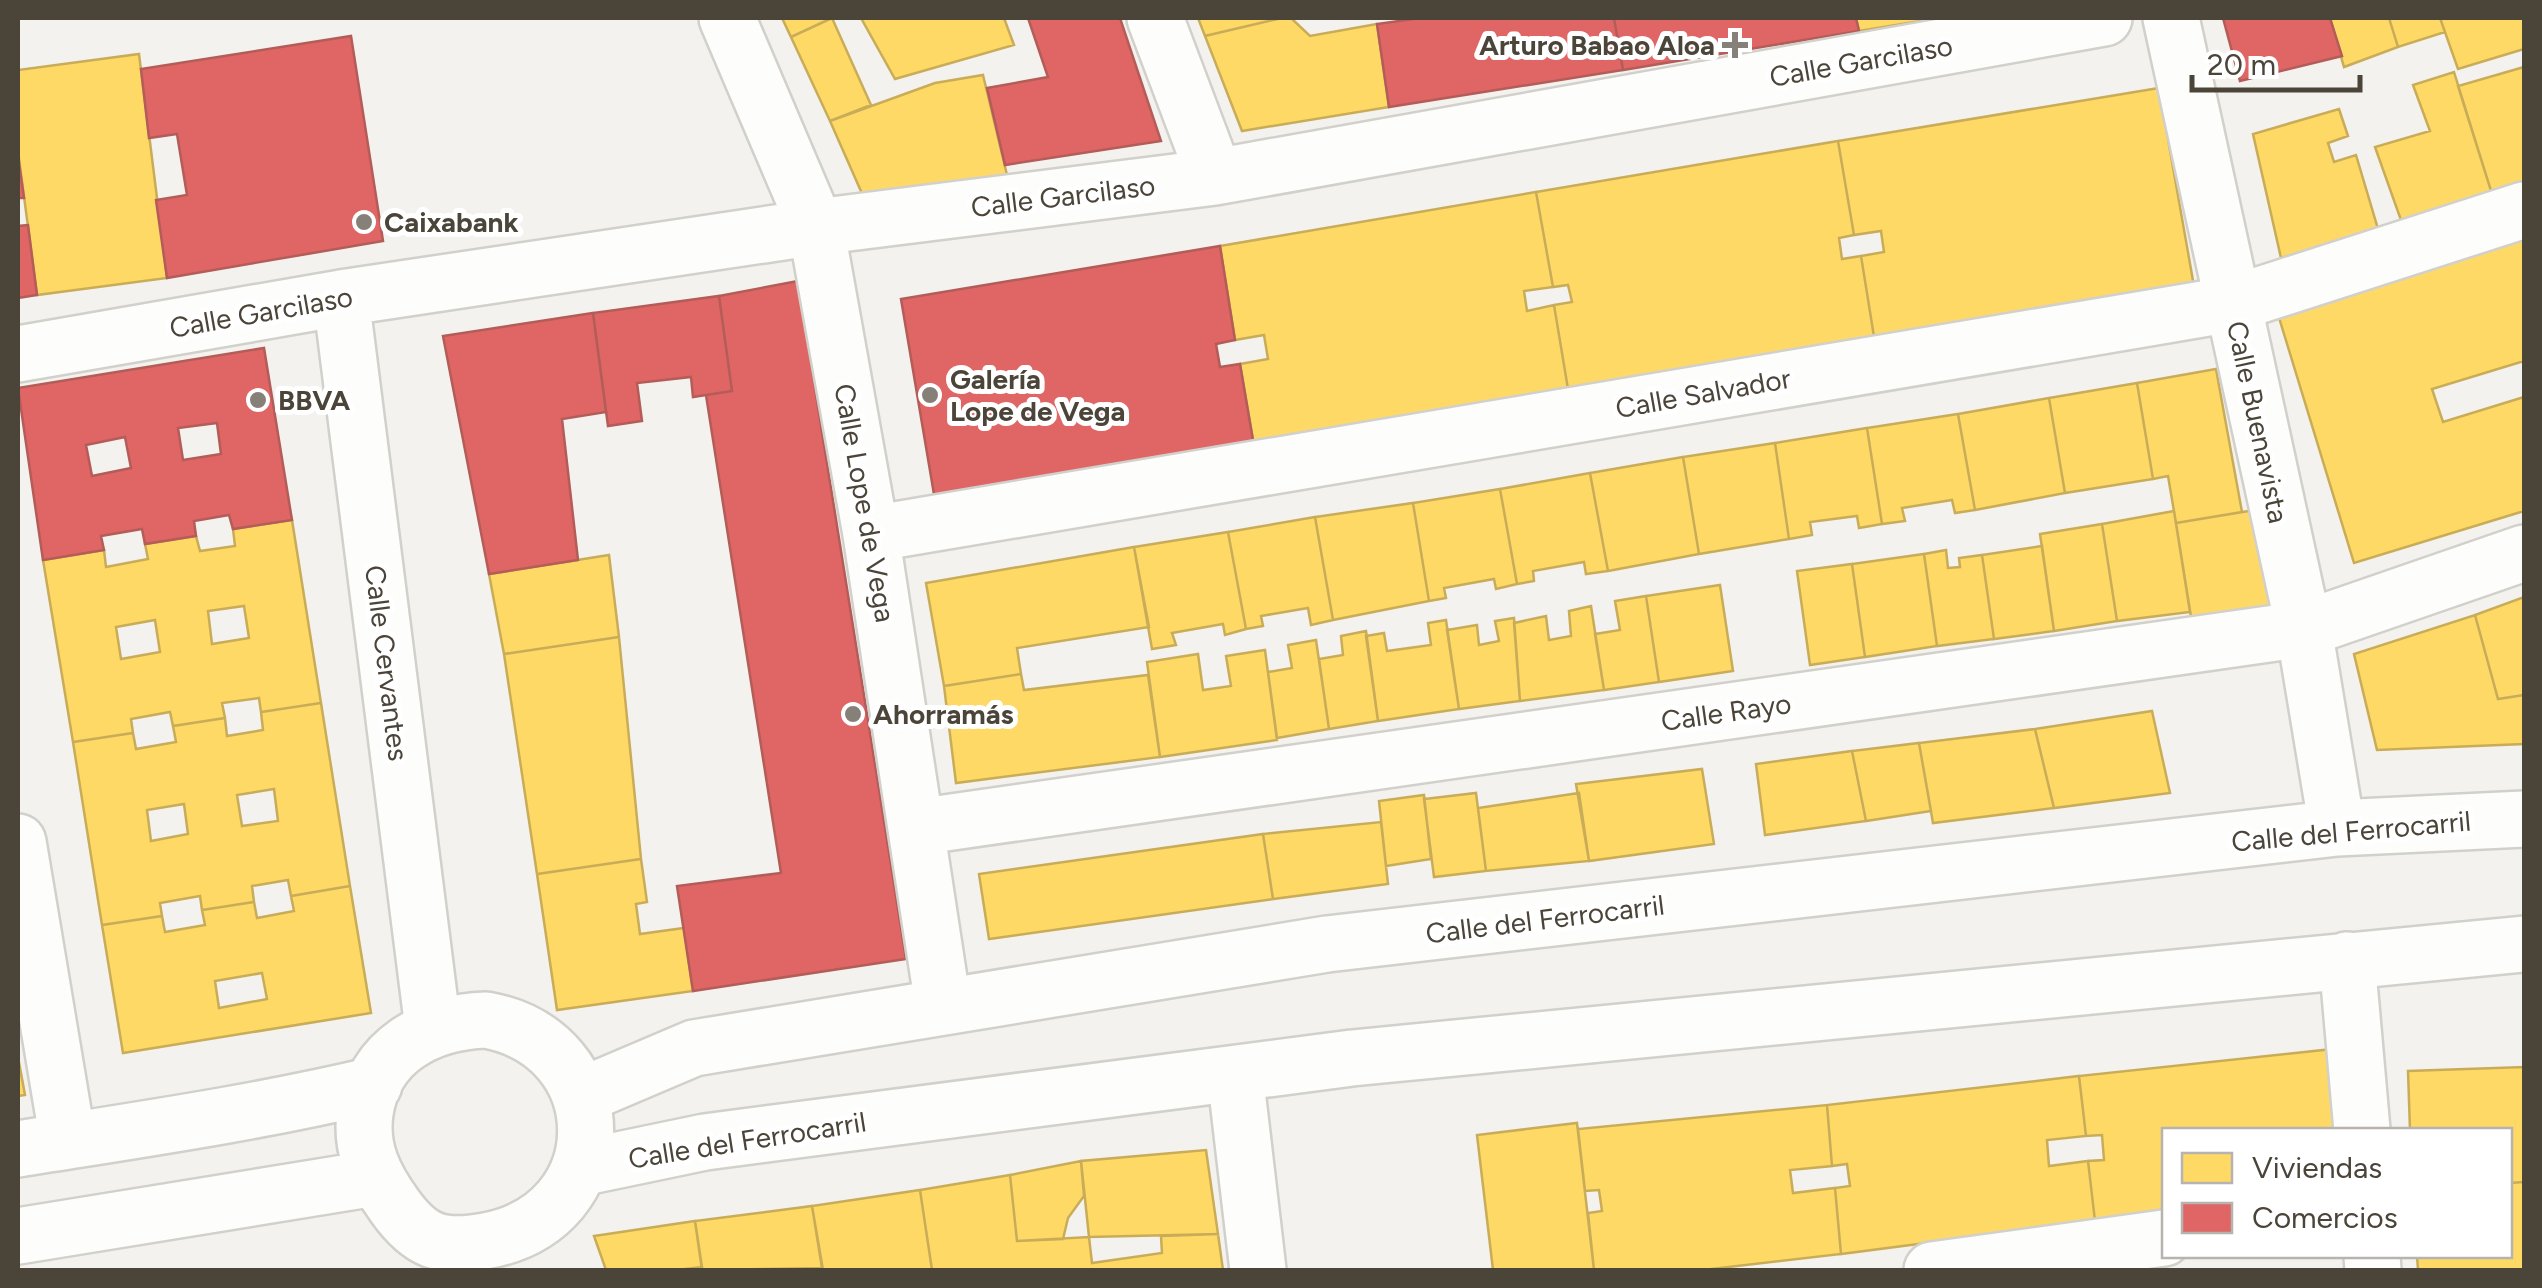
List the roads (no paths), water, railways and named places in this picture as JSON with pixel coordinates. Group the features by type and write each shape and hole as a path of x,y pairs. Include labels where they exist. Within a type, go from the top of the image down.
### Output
{"street":[{"name":"Calle Lope de Vega","path":"726,18 816,227 871,534 942,1005"},
{"path":"1155,18 1215,177"},
{"name":"Calle Garcilaso","path":"18,354 342,298 816,227 1215,177 2104,18"},
{"name":"Calle Buenavista","path":"2171,18 2304,629 2337,828"},
{"name":"Calle Salvador","path":"871,534 2232,304 2524,210"},
{"name":"Calle Cervantes","path":"342,298 433,1028"},
{"name":"Calle Rayo","path":"918,827 2304,629 2524,553"},
{"name":"Calle del Ferrocarril","path":"581,1096 694,1048 1327,944 2337,828 2524,818"},
{"path":"18,842 43,1145 310,1100 374,1085"},
{"name":"Calle del Ferrocarril","path":"580,1168 705,1142 1352,1058 2524,944"},
{"path":"2348,960 2362,1128"},
{"path":"486,1020 531,1034 545,1044 572,1077 581,1096 586,1139 580,1168 566,1196 537,1224 513,1236 454,1246 438,1256 375,1178 367,1158 365,1114 374,1085 388,1061 413,1038 433,1028 454,1021 486,1020"},
{"path":"1235,1074 1258,1270"},
{"path":"18,1236 375,1178"},
{"path":"1932,1270 2162,1238"}],"place":[{"name":"Arturo Babao Aloa","path":"1735,45"},
{"name":"Caixabank","path":"364,222"},
{"name":"Galería Lope de Vega","path":"930,395"},
{"name":"BBVA","path":"258,400"},
{"name":"Ahorramás","path":"853,714"}]}
